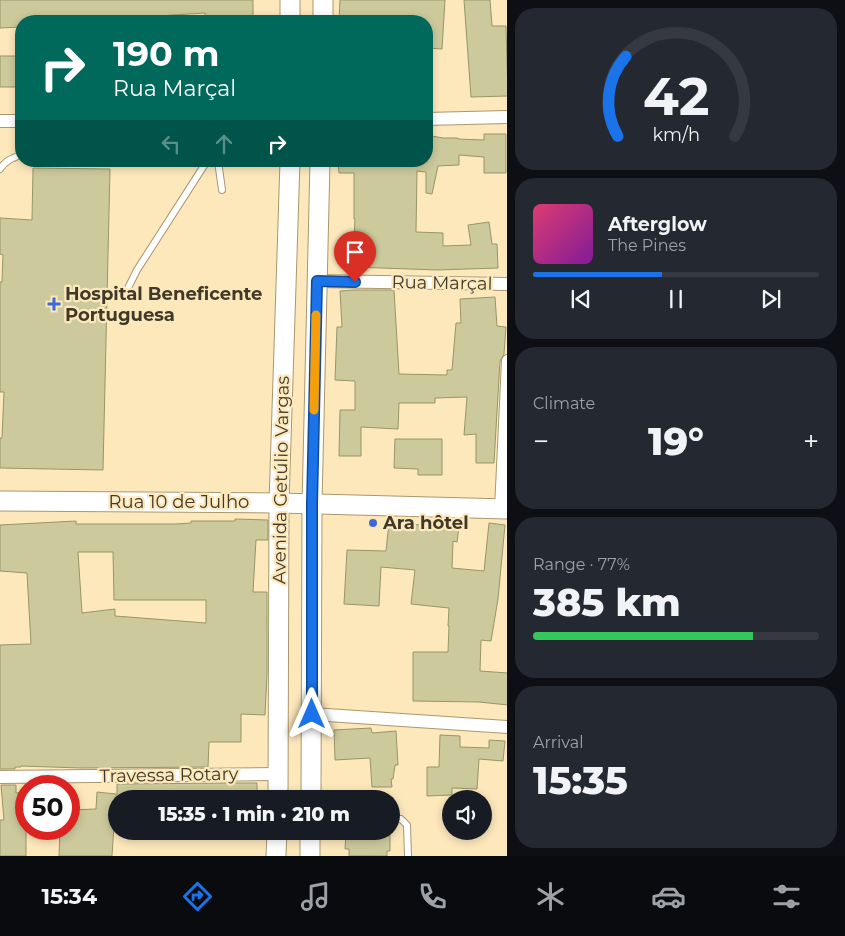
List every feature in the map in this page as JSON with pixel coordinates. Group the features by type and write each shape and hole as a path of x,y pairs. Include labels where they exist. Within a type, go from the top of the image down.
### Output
{"main road":[{"path":"290,0 290,15"},
{"path":"323,0 323,15"},
{"name":"Avenida Getúlio Vargas","path":"278,790 279,503 290,167"},
{"name":"Avenida Getúlio Vargas","path":"311,790 312,504 320,167"},
{"name":"Rua 10 de Julho","path":"0,501 279,503 504,509"},
{"path":"276,856 277,840"},
{"path":"310,840 310,856"}],"street":[{"path":"433,119 507,117"},
{"path":"0,121 15,122"},
{"name":"Rua Marçal","path":"317,281 507,284"},
{"path":"504,509 507,398"},
{"path":"312,714 507,728"},
{"name":"Travessa Rotary","path":"0,777 279,774"}],"lane":[{"path":"0,170 3,164 15,157"},
{"path":"128,288 137,270 203,167"},
{"path":"219,167 222,190"},
{"path":"400,820 405,822 408,856"}],"building":[{"path":"0,0 253,0 253,15 205,15 205,13 173,15 15,15 15,27 0,28"},
{"path":"340,0 445,0 442,49 433,48 433,15 339,15"},
{"path":"464,0 490,0 492,26 506,26 507,96 471,97"},
{"path":"0,56 15,56 15,87 0,87"},
{"path":"484,134 506,134 506,173 484,173 484,157 459,155 459,165 438,166 432,194 426,193 426,172 417,171 416,232 443,233 443,246 471,245 468,225 489,222 492,244 497,244 498,268 437,270 353,267 354,173 339,173 338,167 433,167 433,136 484,140"},
{"name":"Hospital Beneficente Portuguesa","path":"33,168 110,169 103,470 0,468 0,438 2,438 4,392 0,392 0,282 2,282 3,255 0,254 0,218 32,220"},
{"path":"394,290 399,374 447,375 447,370 452,370 456,323 461,323 460,299 495,297 497,326 506,327 504,354 500,361 494,463 476,463 476,434 464,435 467,397 435,398 435,403 399,403 398,429 361,427 361,456 339,456 340,410 355,410 355,381 335,380 337,327 342,327 340,291"},
{"path":"395,439 442,439 442,475 418,475 418,469 394,468"},
{"path":"235,519 268,520 268,540 256,540 253,592 267,592 265,715 241,714 241,742 209,742 208,767 81,768 21,766 15,767 15,769 0,769 0,645 31,644 27,573 0,571 0,525 76,521 76,524 176,524 191,523 191,521 235,521","holes":["78,552 113,552 114,600 206,600 206,623 115,616 115,609 82,613"]},
{"path":"389,522 420,525 420,522 459,527 457,542 453,541 452,568 484,571 489,523 505,525 498,599 491,641 481,640 480,671 507,673 507,705 479,702 413,701 413,652 448,652 449,608 411,604 415,570 381,567 379,606 344,604 347,550 386,551"},
{"path":"371,728 372,733 396,731 398,765 395,765 393,779 391,779 392,787 372,787 370,758 335,760 334,730"},
{"path":"440,735 460,736 460,747 489,748 489,740 505,741 503,761 479,759 477,789 452,788 452,790 442,790 442,795 427,796 427,767 439,767"},
{"path":"257,783 257,790 117,790 117,784"},
{"path":"1,785 15,785 15,840 26,840 26,856 0,856 0,820 4,820"},
{"path":"97,792 108,793 108,840 113,840 112,856 59,856 60,840 80,840 80,810 96,809"},
{"path":"346,840 390,840 390,851 387,851 387,856 349,856 349,849 345,849"}],"slow traffic":[{"path":"314,410 316,315"}],"place":[{"name":"Hospital Beneficente Portuguesa","path":"54,304"},
{"name":"Ara hôtel","path":"373,523"}],"route":[{"path":"312,714 312,504 317,281 355,282"}]}
